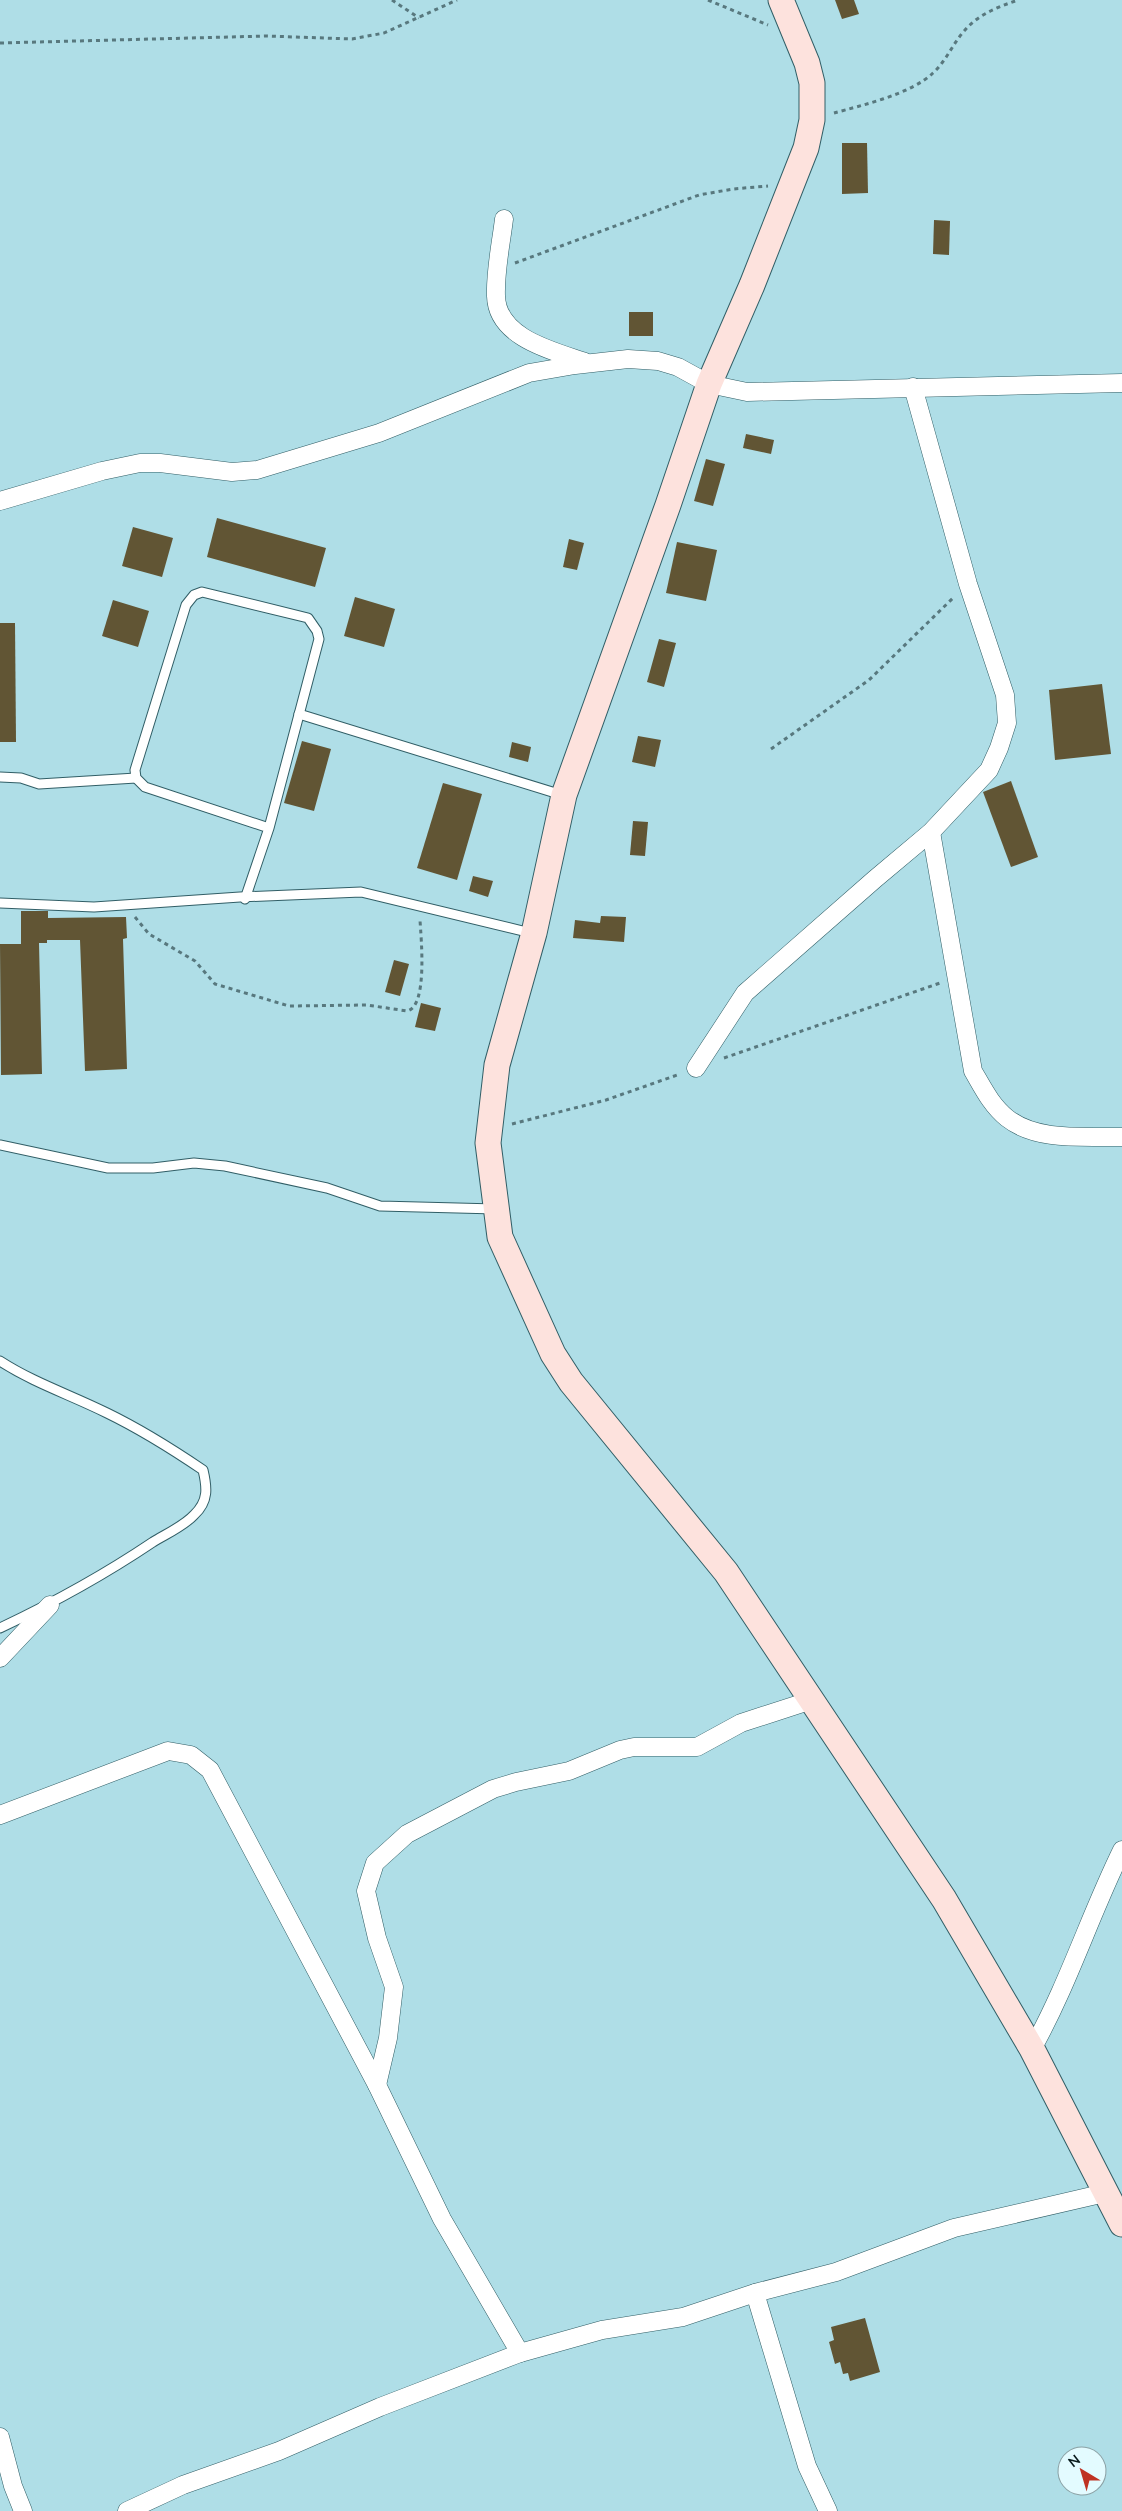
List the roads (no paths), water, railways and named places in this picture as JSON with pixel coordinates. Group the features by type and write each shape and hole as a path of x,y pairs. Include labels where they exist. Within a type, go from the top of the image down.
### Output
{"street":[{"path":"781,0 794,36 807,64 812,83 812,120 793,183 752,285 709,384 668,505 564,795 534,933 496,1074 488,1143 500,1238 553,1354 571,1382 726,1572 944,1898 1032,2049 1122,2224"},
{"path":"504,219 496,296 500,316 513,330 542,348 588,363"},
{"path":"0,501 102,471 140,463 160,463 232,472 257,470 379,433 529,373 588,363 628,359 658,361 678,368 709,384 747,392 1122,383"},
{"path":"696,1068 745,993 875,878 931,832 989,770 1007,723 1005,695 968,584 913,387"},
{"path":"931,832 973,1071 990,1100 1006,1118 1025,1129 1047,1134 1122,1137"},
{"path":"0,1658 50,1605"},
{"path":"377,2085 388,2038 394,1987 377,1938 366,1891 375,1863 407,1834 501,1787 570,1772 620,1750 634,1747 697,1747 741,1723 812,1700"},
{"path":"0,1815 168,1751 191,1756 210,1770 377,2085 442,2219 520,2353"},
{"path":"1032,2049 1052,2014 1078,1948 1122,1850"},
{"path":"127,2511 183,2485 279,2451 380,2407 520,2353 602,2330 683,2317 755,2293 836,2272 954,2228 1105,2193"},
{"path":"755,2293 808,2466 828,2511"},
{"path":"0,2437 13,2486 23,2511"}],"lane":[{"path":"245,899 269,828 319,639 317,631 308,618 202,592 194,595 186,604 135,770 136,778 145,787 269,828"},
{"path":"299,714 564,795"},
{"path":"0,777 20,778 38,784 136,778"},
{"path":"0,904 94,908 361,892 534,933"},
{"path":"0,1145 108,1168 153,1168 194,1163 225,1166 327,1188 380,1206 496,1209"},
{"path":"0,1361 26,1378 108,1413 172,1449 203,1470 208,1489 202,1504 194,1516 50,1605 0,1628"}]}
